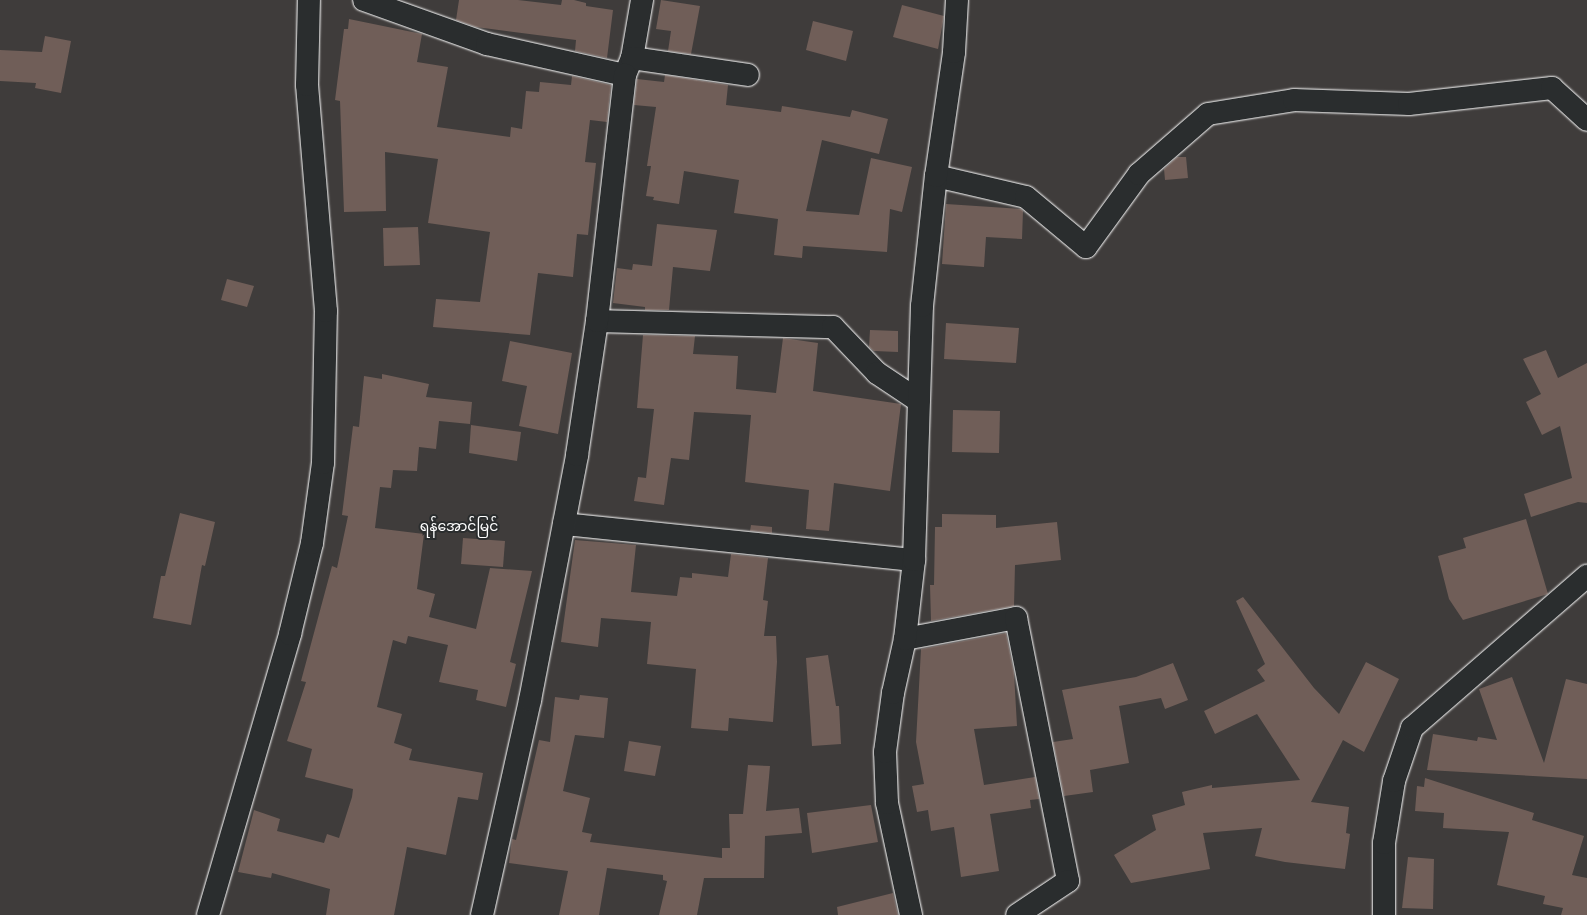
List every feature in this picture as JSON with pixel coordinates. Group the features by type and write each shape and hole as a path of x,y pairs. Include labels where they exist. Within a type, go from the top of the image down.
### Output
{"street":[{"path":"208,915 290,634 312,543 323,463 326,311 307,84 309,0"},
{"path":"364,0 487,44 628,66 748,75"},
{"path":"482,915 530,700 577,455 597,321 628,66 642,0"},
{"path":"911,915 887,802 885,752 893,693 905,639 914,560 922,306 936,176 954,52 957,0"},
{"path":"936,176 1026,197 1086,247 1139,174 1208,114 1294,100 1410,104 1552,88 1587,120"},
{"path":"597,321 834,327 877,373 919,401"},
{"path":"564,524 914,560"},
{"path":"1384,915 1384,843 1394,781 1412,728 1587,576"},
{"path":"905,639 1016,618 1068,881 1017,915"}],"building":[{"path":"459,0 518,0 561,5 562,0 574,0 586,3 586,6 613,10 607,58 575,51 576,40 476,27 456,20"},
{"path":"661,0 700,6 691,54 668,51 671,31 656,29"},
{"path":"902,5 944,16 938,49 893,37"},
{"path":"349,19 422,34 417,62 448,67 437,127 510,137 511,127 522,129 526,91 539,92 540,82 571,85 572,76 611,85 607,122 590,120 585,162 596,163 588,235 577,234 573,277 538,273 530,335 433,327 436,299 480,302 490,232 428,223 438,159 385,152 386,211 344,212 340,101 335,100 344,29 348,29"},
{"path":"813,21 853,31 846,61 806,50"},
{"path":"45,36 71,41 61,93 35,88 36,83 0,81 0,50 42,52"},
{"path":"665,75 728,85 726,105 781,112 782,106 850,117 852,110 888,119 879,154 822,140 806,211 859,215 871,158 912,167 902,212 890,209 887,252 803,246 802,258 774,255 778,219 734,213 739,180 684,171 679,204 653,200 654,197 646,196 651,166 647,166 656,107 634,105 637,79 664,82"},
{"path":"1177,157 1186,157 1188,178 1165,180 1164,169"},
{"path":"946,204 1021,209 1023,211 1022,239 986,237 984,267 942,264"},
{"path":"657,224 717,230 710,271 673,267 669,310 645,310 645,307 613,303 617,268 632,270 633,264 652,266"},
{"path":"418,227 420,265 384,266 383,228"},
{"path":"227,279 254,286 247,307 221,300"},
{"path":"946,323 1019,328 1016,363 944,359"},
{"path":"870,330 898,331 898,352 874,351 869,347"},
{"path":"643,335 695,336 693,354 738,356 736,389 776,393 783,338 818,343 813,391 901,404 890,491 834,483 829,531 806,529 809,490 745,482 751,415 694,412 689,460 671,458 664,505 634,501 638,477 646,478 654,409 637,408"},
{"path":"510,341 572,353 558,434 519,426 527,386 502,381"},
{"path":"1546,350 1558,378 1587,363 1587,503 1578,502 1531,517 1524,494 1572,478 1560,426 1542,435 1526,402 1541,394 1523,359"},
{"path":"382,374 429,384 426,397 472,402 470,424 439,421 436,449 419,447 417,471 393,470 391,488 380,487 375,528 424,534 417,589 435,594 429,617 476,629 490,568 532,571 510,662 516,664 506,707 476,700 478,690 439,682 448,645 408,636 406,644 393,640 377,707 402,714 394,743 412,749 409,760 483,773 478,800 458,797 446,855 407,847 394,915 326,915 330,889 272,873 271,878 238,872 254,810 280,819 277,831 324,843 327,834 339,838 352,797 353,789 305,777 312,749 287,741 306,682 301,681 332,566 337,568 348,516 342,515 353,426 359,427 364,376 382,379"},
{"path":"953,410 1000,411 999,453 952,452"},
{"path":"471,425 521,432 517,461 469,453"},
{"path":"180,513 215,522 205,566 202,565 191,625 153,618 161,576 165,576"},
{"path":"942,514 996,515 996,528 1057,522 1061,560 1015,565 1014,606 931,621 930,585 934,585 935,527 942,527"},
{"path":"1526,519 1548,594 1463,620 1449,599 1438,556 1466,548 1463,538"},
{"path":"751,525 772,527 772,533 750,531"},
{"path":"463,538 505,541 503,567 461,564"},
{"path":"575,540 636,545 631,592 677,596 680,577 692,578 692,573 728,577 731,554 768,558 763,600 768,601 764,636 776,636 777,662 773,722 729,718 728,731 691,728 696,669 647,664 651,622 601,618 598,647 561,642"},
{"path":"1243,597 1314,688 1339,714 1366,662 1399,679 1364,752 1343,740 1311,802 1349,807 1346,833 1350,834 1345,869 1285,862 1255,856 1262,828 1203,833 1210,869 1131,883 1114,855 1156,830 1152,815 1185,805 1182,792 1212,785 1212,788 1300,780 1257,714 1215,734 1204,711 1265,681 1257,670 1265,664 1236,601"},
{"path":"1006,633 1014,673 1017,726 974,729 984,785 1035,777 1039,799 1030,800 1031,808 990,814 999,871 961,877 954,827 931,831 928,810 917,812 912,786 924,784 916,742 921,649"},
{"path":"828,655 836,706 839,706 841,744 812,746 806,658"},
{"path":"1173,663 1188,700 1165,709 1161,698 1119,706 1129,763 1090,770 1093,792 1064,796 1053,742 1073,739 1062,690 1136,677"},
{"path":"1512,677 1544,763 1566,679 1587,684 1587,779 1427,770 1433,734 1477,741 1478,737 1497,740 1479,689"},
{"path":"580,695 608,698 604,738 575,735 563,791 590,798 582,832 592,834 590,842 722,858 722,848 730,848 729,814 743,814 748,765 770,766 766,811 799,808 802,833 765,836 764,878 704,878 697,915 659,915 667,881 663,880 663,875 607,868 599,915 559,915 568,871 509,863 512,839 516,840 539,740 550,742 555,697 579,700"},
{"path":"629,741 661,746 655,776 624,771"},
{"path":"1425,778 1534,813 1532,820 1584,836 1572,875 1587,878 1587,915 1561,915 1563,908 1543,904 1545,896 1497,885 1509,832 1443,828 1444,813 1415,811 1417,786 1424,787"},
{"path":"871,805 878,842 812,853 807,813"},
{"path":"1408,857 1434,859 1433,909 1402,908"},
{"path":"893,893 898,915 838,915 837,907"}],"district":[{"name":"ရန်အောင်မြင်","path":"459,527"}]}
